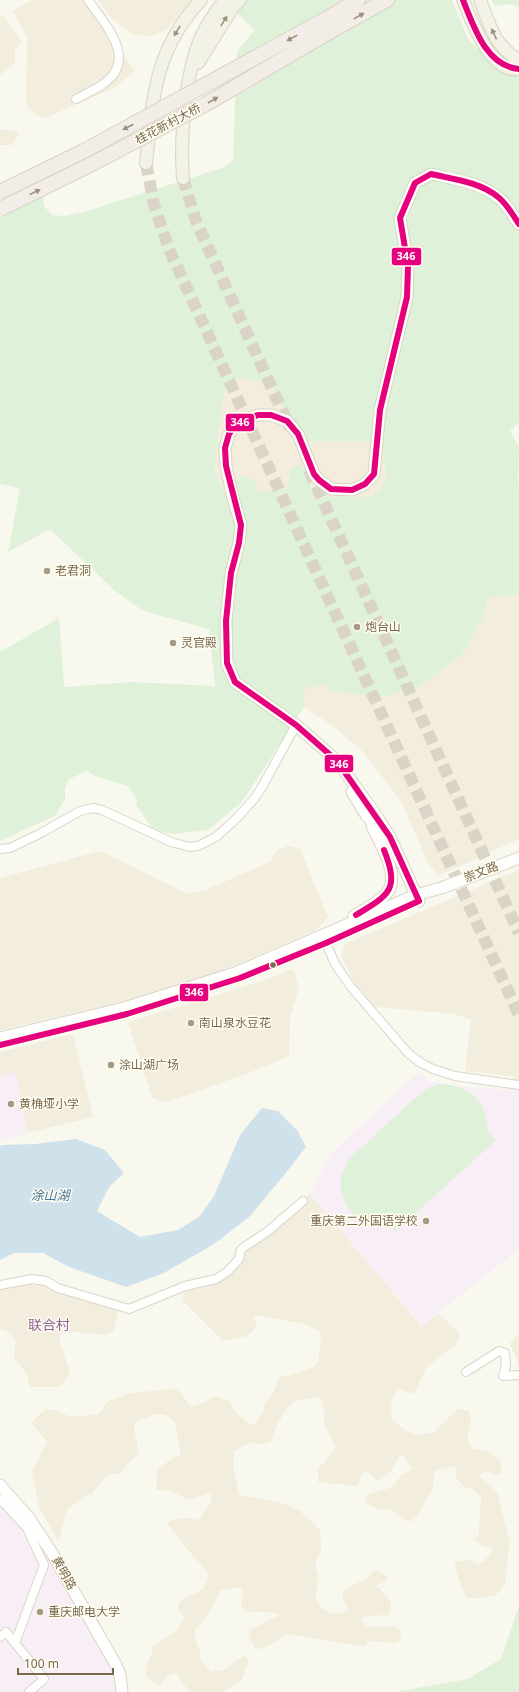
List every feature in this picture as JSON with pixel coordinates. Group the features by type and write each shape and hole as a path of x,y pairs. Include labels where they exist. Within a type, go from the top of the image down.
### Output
{"highway":[{"path":"329,25 387,0"},
{"path":"329,25 356,1"},
{"name":"桂花新村大桥","path":"0,192 84,151 329,25"},
{"name":"桂花新村大桥","path":"0,209 94,164 199,108 329,25"}],"main road":[{"path":"146,162 150,123 157,78 162,59 182,22 201,0"},
{"path":"183,178 181,161 188,78 202,35 211,18 225,0"},
{"path":"188,78 233,6 240,0"},
{"path":"463,0 476,30 492,54 507,68 519,69"},
{"path":"476,0 503,49 519,60"},
{"path":"416,898 387,839 332,755 296,725 235,682 227,663 226,621 231,573 239,543 241,524 232,494 226,466 225,448 229,434 235,426 258,415 271,415 287,421 298,434 314,474 331,489 352,490 365,484 374,474 380,410 407,297 408,266 400,218 415,183 431,174 462,180 495,194 505,203 519,224"},
{"path":"324,939 382,898 391,887 392,874 386,854 368,811"},
{"name":"崇文路","path":"0,1045 127,1014 254,973 324,939 416,898 519,858"},
{"name":"崇文路","path":"0,1038 124,1008 235,973 324,939"},
{"name":"黄明路","path":"0,1485 30,1518 52,1553 116,1665 120,1675 122,1692"}],"street":[{"path":"76,99 104,84 117,71 120,55 113,34 88,0"},
{"path":"0,849 10,848 41,833 80,810 93,808 102,810 171,842 190,847 206,843 237,818 254,799 296,725"},
{"path":"324,939 335,964 347,982 408,1052 421,1062 433,1069 455,1076 519,1085"},
{"path":"0,1285 32,1279 46,1281 58,1288 129,1309 185,1286 216,1278 227,1272 239,1259 241,1250 244,1247 267,1232 303,1201"},
{"path":"466,1372 499,1351 505,1353 506,1366 503,1376 519,1374"},
{"path":"0,1499 28,1528 44,1565 15,1643"},
{"path":"0,1637 6,1632 44,1679 29,1692"}],"shaded area":[{"path":"32,0 83,0 135,71 114,88 45,118 36,115 29,109 26,101 27,38 13,11"},
{"path":"98,0 192,0 167,29 151,37 133,34 112,19"},
{"path":"0,16 4,17 22,41 15,50 15,62 0,75"},
{"path":"0,129 19,132 12,145 0,145"},
{"path":"241,378 267,383 271,386 299,436 308,441 382,441 386,478 379,493 367,497 317,496 312,492 312,477 290,470 288,488 259,492 255,481 239,477 229,492 225,493 214,473 223,398 227,387"},
{"path":"519,594 519,839 438,876 428,863 401,801 363,752 336,728 304,707 304,692 306,688 325,685 335,692 384,697 417,688 463,653 470,642 475,629 482,621 488,598"},
{"path":"288,846 300,849 328,917 316,930 219,972 138,998 0,1030 0,878 100,851 188,894 208,889 271,861 277,850"},
{"path":"519,870 519,1086 512,1076 465,1071 471,1020 455,1014 376,1007 354,982 341,955 345,944"},
{"path":"293,969 299,988 290,1017 289,1056 249,1073 164,1103 152,1097 128,1022 262,981"},
{"path":"73,1034 93,1117 27,1133 16,1073 0,1076 0,1052"},
{"name":"黄桷垭小学","path":"16,1072 27,1133 0,1141 0,1076"},
{"name":"重庆第二外国语学校","path":"419,1072 430,1082 473,1088 519,1090 519,1249 422,1326 310,1194 331,1153"},
{"path":"310,1194 421,1326 438,1313 460,1334 455,1347 447,1351 426,1368 414,1394 397,1388 391,1405 392,1419 404,1430 417,1435 433,1433 458,1409 469,1411 471,1423 467,1438 472,1448 489,1452 501,1461 500,1474 496,1475 489,1472 478,1474 497,1492 510,1542 505,1584 494,1596 468,1599 464,1594 455,1564 457,1562 470,1559 475,1564 479,1564 492,1553 492,1550 490,1547 483,1547 474,1539 479,1534 481,1497 472,1489 465,1488 456,1478 456,1469 454,1466 435,1471 432,1490 420,1512 412,1521 405,1521 392,1510 377,1509 366,1503 369,1494 390,1488 403,1474 413,1470 403,1455 400,1455 390,1472 378,1481 365,1471 363,1472 357,1486 318,1482 318,1468 324,1463 336,1447 323,1421 325,1414 320,1397 293,1401 276,1426 272,1441 262,1444 249,1443 234,1451 233,1467 239,1495 281,1503 299,1510 320,1530 321,1553 316,1559 316,1570 318,1574 316,1598 321,1607 332,1614 346,1612 348,1609 342,1596 345,1589 364,1580 376,1570 387,1576 387,1580 373,1587 379,1588 391,1602 389,1615 366,1616 361,1620 365,1626 369,1627 395,1626 401,1631 400,1641 393,1643 369,1641 364,1647 288,1634 262,1649 255,1648 249,1636 250,1630 280,1615 274,1613 247,1611 241,1606 243,1593 240,1587 222,1590 219,1591 219,1595 204,1620 195,1630 196,1644 200,1651 200,1660 211,1672 224,1670 243,1656 246,1657 249,1660 242,1680 223,1692 190,1692 181,1681 177,1673 167,1676 160,1685 157,1685 146,1676 145,1670 152,1652 152,1646 175,1632 184,1619 183,1615 178,1610 179,1602 203,1589 208,1575 207,1571 168,1525 169,1522 173,1520 189,1518 199,1520 212,1500 210,1493 188,1500 170,1490 163,1491 156,1489 158,1469 174,1457 181,1456 175,1422 165,1414 156,1414 135,1422 134,1430 139,1453 130,1461 121,1473 107,1475 93,1493 83,1497 67,1510 58,1541 39,1508 32,1471 47,1441 31,1423 44,1410 47,1409 54,1410 71,1417 99,1414 107,1402 130,1393 175,1389 179,1391 191,1407 207,1401 215,1396 229,1401 235,1412 251,1425 255,1424 264,1410 264,1404 274,1392 281,1376 289,1376 316,1365 321,1340 320,1332 306,1324 253,1315 257,1326 247,1336 223,1341 182,1300 186,1287 198,1286 224,1270 229,1265 235,1248 266,1231"},
{"path":"29,1279 119,1305 113,1332 107,1335 77,1332 61,1334 59,1339 70,1372 62,1385 57,1387 31,1387 28,1382 27,1375 14,1357 16,1341 10,1333 0,1329 0,1286"},
{"path":"519,1333 519,1365 510,1343"},
{"name":"重庆邮电大学","path":"0,1492 50,1556 112,1667 116,1677 117,1692 0,1692"}],"green space":[{"path":"247,0 452,0 468,39 487,58 519,64 519,423 510,431 519,447 519,594 488,598 482,621 475,629 470,642 463,653 417,688 384,697 335,692 325,685 306,688 304,692 304,707 242,802 208,830 172,834 152,828 136,805 137,800 128,786 97,777 87,771 69,779 65,789 65,799 55,816 0,841 0,652 59,618 64,687 132,682 215,686 209,629 143,611 114,590 50,529 8,552 20,488 0,484 0,215 43,195 44,206 52,215 66,216 87,211 225,167 233,160 237,51 255,30 235,11","holes":["241,378 267,383 271,386 299,436 308,441 382,441 386,478 379,493 367,497 317,496 311,488 314,473 300,466 294,466 290,470 288,488 259,492 255,481 248,476 239,477 229,492 225,493 214,473 223,398 227,386"]},
{"path":"491,0 519,0 519,7 511,4 495,6"},
{"path":"439,1084 460,1087 475,1096 484,1111 488,1132 496,1140 395,1232 389,1224 364,1223 351,1212 342,1193 342,1174 349,1159 424,1090"},
{"path":"519,1606 519,1692 394,1692 468,1679 501,1659"}],"water":[{"name":"涂山湖","path":"262,1108 278,1111 297,1130 306,1147 249,1217 214,1244 164,1273 126,1287 69,1267 43,1253 14,1253 0,1260 0,1146 35,1144 76,1139 105,1150 124,1173 109,1187 97,1211 140,1237 178,1230 200,1216 214,1196 240,1135"}],"tunnel":[{"path":"146,163 154,205 169,249 519,1015"},
{"path":"183,178 196,221 290,428"},
{"path":"309,470 519,933"}],"transit line":[{"name":"346","path":"463,0 477,33 490,53 498,61 519,69"},
{"name":"346","path":"0,1045 127,1014 240,978 326,943 419,901 390,837 337,761 296,725 235,682 227,663 226,621 231,573 239,543 241,525 226,466 225,448 229,434 235,426 242,421 258,415 271,415 287,421 298,434 314,474 331,489 352,490 365,484 374,474 380,410 407,297 408,266 400,218 415,183 431,174 475,184 491,192 501,200 519,224"},
{"name":"346","path":"356,915 377,902 388,890 391,883 391,874 384,850"}],"place":[{"name":"老君洞","path":"47,571"},
{"name":"炮台山","path":"357,627"},
{"name":"灵官殿","path":"173,643"},
{"name":"南山泉水豆花","path":"191,1023"},
{"name":"涂山湖广场","path":"111,1065"},
{"name":"黄桷垭小学","path":"11,1104"},
{"name":"重庆第二外国语学校","path":"426,1221"},
{"name":"重庆邮电大学","path":"40,1612"}],"district":[{"name":"联合村","path":"49,1325"}]}
